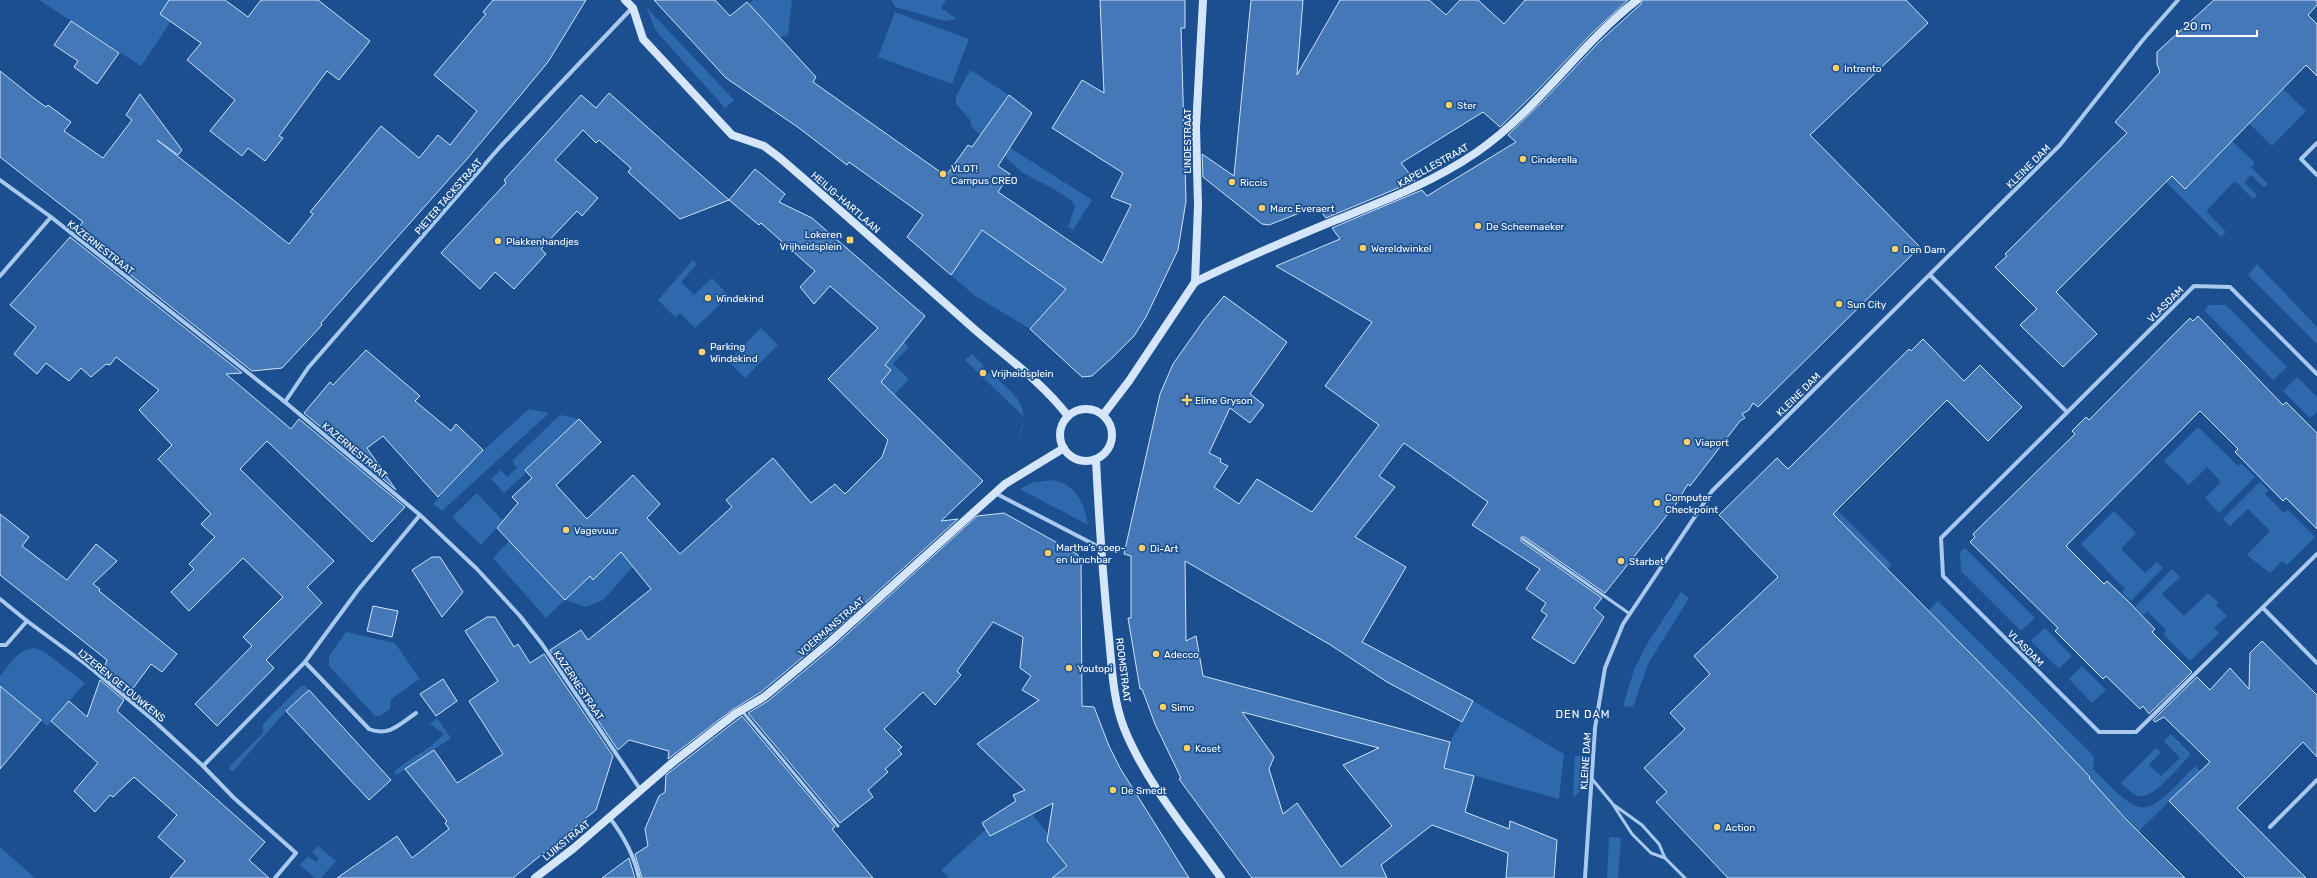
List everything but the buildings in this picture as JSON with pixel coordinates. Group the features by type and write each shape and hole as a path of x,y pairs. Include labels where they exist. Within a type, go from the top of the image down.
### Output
{"street":[{"name":"HEILIG-HARTLAAN","path":"625,0 633,8 642,39 732,136 764,146 780,158 974,329 1034,378 1053,396 1068,416"},
{"name":"LINDESTRAAT","path":"1195,282 1198,206 1196,127 1203,0"},
{"name":"KAPELLESTRAAT","path":"1195,282 1258,252 1410,191 1477,152 1499,135 1539,98 1598,36 1637,0"},
{"name":"KLEINE DAM","path":"1585,878 1598,706 1605,668 1630,614 1712,490 2060,145 2142,41 2178,0"},
{"name":"PIETER TACKSTRAAT","path":"285,402 308,368 499,148 633,8"},
{"path":"2317,143 2301,159 2317,175"},
{"name":"KAZERNESTRAAT","path":"0,180 51,217 285,402 420,515 477,569 520,616 542,644 640,790"},
{"path":"0,276 51,217"},
{"path":"1930,274 2067,412"},
{"path":"1103,415 1129,381 1195,282"},
{"name":"VLASDAM","path":"2317,374 2230,287 2194,286 1941,538 1943,576 2099,732 2136,732 2317,554"},
{"path":"1089,409 1103,415 1112,428 1112,443 1108,450 1096,460 1077,460 1064,448 1060,435 1068,416 1074,412 1089,409"},
{"name":"VOERMANSTRAAT","path":"609,817 640,790 742,710 764,697 830,642 995,493 1026,469 1064,448"},
{"name":"ROOMSTRAAT","path":"1096,460 1115,695 1123,726 1135,754 1158,790 1221,878"},
{"path":"995,493 1102,548"},
{"path":"203,766 305,662 358,590 420,515"},
{"name":"IJZEREN GETOUWKENS","path":"0,599 27,621 87,665 146,714 203,766 234,798 296,854 275,878"},
{"path":"2263,608 2317,663"},
{"path":"0,645 6,645 27,621"},
{"path":"305,662 369,729 379,733 393,729 416,713"},
{"path":"2270,827 2317,780"},
{"path":"609,817 626,842 635,861 639,878"},
{"name":"LUIKSTRAAT","path":"535,878 574,848 609,817"}],"lane":[{"path":"1523,540 1630,614"},
{"path":"742,710 838,826"},
{"path":"1592,779 1612,803 1632,834 1651,853 1665,858"},
{"path":"1612,803 1642,825 1659,844 1665,858 1686,878"}],"shaded area":[{"path":"39,0 169,0 171,21 141,66"},
{"path":"753,0 792,0 788,35 779,37 749,4"},
{"path":"891,0 946,0 941,8 957,19 945,21 895,7"},
{"path":"646,7 734,100 725,108 656,31"},
{"path":"895,12 969,39 952,84 878,57"},
{"path":"970,70 1009,95 984,131 1092,200 1073,230 1068,227 1075,206 1073,202 1054,189 1023,173 972,127 970,120 956,104 956,96"},
{"path":"2283,89 2306,111 2272,146 2249,123"},
{"path":"2232,141 2255,163 2251,167 2268,184 2264,187 2251,175 2244,182 2257,195 2253,199 2235,181 2206,211 2226,232 2221,237 2166,182 2172,176 2185,189"},
{"path":"982,230 1066,289 1030,329 975,296 951,275"},
{"path":"693,260 697,264 681,282 694,295 712,278 729,296 695,328 680,313 675,317 658,300"},
{"path":"2257,264 2317,327 2317,344 2248,275"},
{"path":"2209,305 2226,305 2287,367 2273,380 2204,310"},
{"path":"761,328 778,345 745,378 728,361"},
{"path":"903,341 909,347 893,364 909,379 894,395 881,382 891,370 883,363"},
{"path":"972,354 984,366 981,369 987,375 990,372 1014,395 1022,409 1023,416 965,360"},
{"path":"2297,377 2317,397 2317,412 2310,418 2283,391"},
{"path":"529,409 549,413 442,511 433,504 478,455"},
{"path":"560,415 579,419 525,469 527,472 504,493 491,479 501,470 507,477 517,468 512,461"},
{"path":"2198,427 2238,466 2241,463 2255,477 2219,513 2205,498 2221,482 2207,467 2189,485 2164,461"},
{"path":"1052,480 1067,486 1078,496 1084,509 1088,525 1020,489 1031,483"},
{"path":"2260,482 2269,490 2265,494 2284,513 2288,510 2315,537 2287,565 2282,561 2270,573 2247,555 2270,531 2248,509 2230,526 2223,519"},
{"path":"477,493 502,520 509,514 500,527 498,526 481,545 452,517"},
{"path":"1837,510 1892,565 1887,569 1833,514"},
{"path":"2114,511 2136,533 2121,549 2145,573 2157,562 2163,568 2131,601 2122,592 2125,589 2081,544"},
{"path":"509,541 565,600 546,618 493,558"},
{"path":"628,544 640,559 603,600 586,607 565,600 590,576 593,579"},
{"path":"1965,548 2035,618 2021,631 1961,571 1960,553"},
{"path":"2172,569 2180,577 2162,594 2184,616 2208,593 2218,602 2216,605 2227,616 2214,628 2219,633 2190,661 2163,634 2166,630 2147,611 2144,615 2135,607"},
{"path":"1681,592 1689,598 1648,664 1633,707 1623,706 1634,670 1647,644"},
{"path":"1938,601 2091,753 2094,758 2093,769 2124,799 2135,805 2145,807 2154,804 2165,796 2195,766 2200,771 2139,831 2088,778 2090,776 1928,611"},
{"path":"2045,628 2072,656 2059,669 2031,641"},
{"path":"346,632 395,643 420,679 391,699 390,709 380,716 375,716 329,666 329,656"},
{"path":"35,648 46,653 85,683 47,726 0,686 0,676 11,662 24,651"},
{"path":"2082,666 2106,690 2092,703 2069,679"},
{"path":"301,686 305,686 309,690 286,711 233,771 229,769 231,765 263,733 263,724"},
{"path":"1473,701 1564,754 1559,799 1450,769 1444,766 1450,742"},
{"path":"437,718 451,738 397,775 394,772 406,762 432,745 444,734 430,724"},
{"path":"2171,734 2191,754 2168,779 2154,791 2142,796 2133,794 2121,783 2156,748 2161,752 2149,765 2161,776 2180,758 2164,741"},
{"path":"1575,756 1583,756 1581,790 1573,798"},
{"path":"1032,814 1049,835 1047,841 1052,848 1057,848 1112,826 1052,878 946,878 948,876 941,870 995,821 1003,829"},
{"path":"1609,837 1621,838 1618,878 1607,878"},
{"path":"318,846 336,861 321,878 315,878 300,865 308,856 316,862 319,859 312,852"},
{"path":"0,847 35,878 0,878"}],"place":[{"name":"Intrento","path":"1836,68"},
{"name":"Ster","path":"1449,105"},
{"name":"Cinderella","path":"1523,159"},
{"name":"VLOT! Campus CREO","path":"943,174"},
{"name":"Riccis","path":"1232,182"},
{"name":"Marc Everaert","path":"1262,208"},
{"name":"De Scheemaeker","path":"1478,226"},
{"name":"Lokeren Vrijheidsplein","path":"850,240"},
{"name":"Plakkenhandjes","path":"498,241"},
{"name":"Wereldwinkel","path":"1363,248"},
{"name":"Den Dam","path":"1895,249"},
{"name":"Windekind","path":"708,298"},
{"name":"Sun City","path":"1839,304"},
{"name":"Parking Windekind","path":"702,352"},
{"name":"Vrijheidsplein","path":"983,373"},
{"name":"Eline Gryson","path":"1187,400"},
{"name":"Viaport","path":"1687,442"},
{"name":"Computer Checkpoint","path":"1657,503"},
{"name":"Vagevuur","path":"566,530"},
{"name":"Di-Art","path":"1142,548"},
{"name":"Martha's soep- en lunchbar","path":"1048,553"},
{"name":"Starbet","path":"1621,561"},
{"name":"Adecco","path":"1156,654"},
{"name":"Youtopi","path":"1069,668"},
{"name":"Simo","path":"1163,707"},
{"name":"Koset","path":"1187,748"},
{"name":"De Smedt","path":"1113,790"},
{"name":"Action","path":"1717,827"}],"district":[{"name":"DEN DAM","path":"1583,714"}]}
